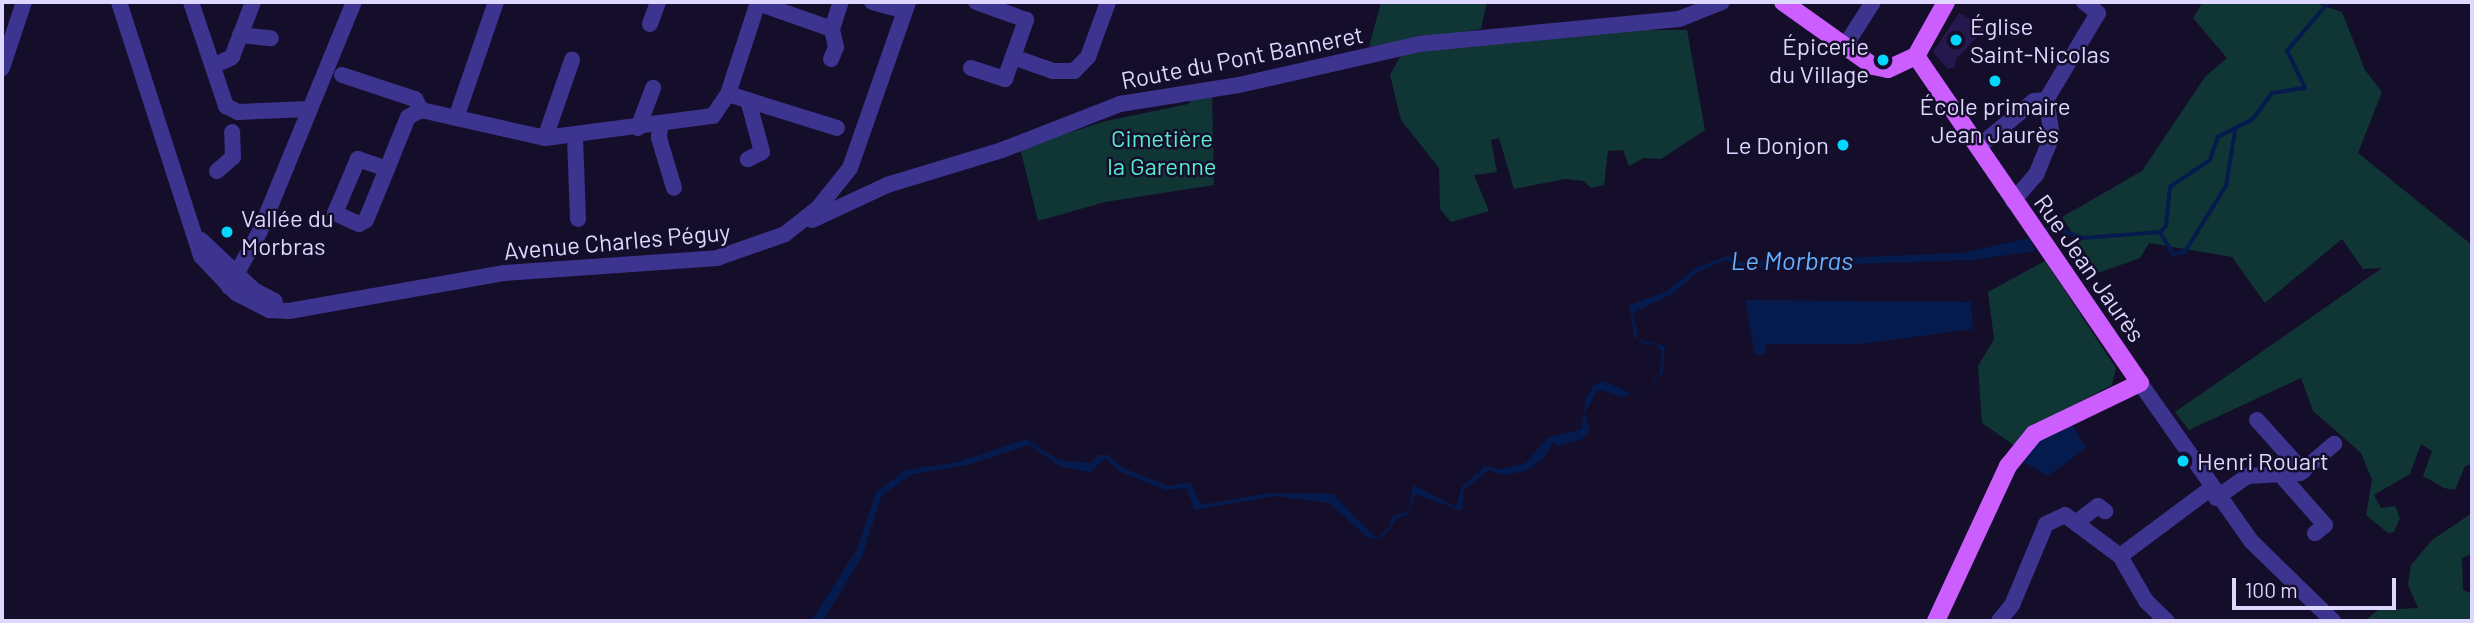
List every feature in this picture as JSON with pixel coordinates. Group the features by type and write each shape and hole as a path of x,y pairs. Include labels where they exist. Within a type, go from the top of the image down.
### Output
{"main road":[{"path":"1783,2 1879,69 1916,56 1947,2"},
{"name":"Rue Jean Jaurès","path":"1916,56 2140,383"},
{"path":"1936,621 2022,448 2038,431 2140,383"}],"street":[{"path":"2,68 9,23 24,2"},
{"path":"118,2 188,217 229,278 264,214 354,2"},
{"path":"191,2 222,100 232,122 233,157 218,171"},
{"path":"213,66 232,57 253,2"},
{"path":"456,118 496,2"},
{"path":"650,24 658,2"},
{"path":"387,169 408,117 421,110 545,138 575,137 660,126 713,116 728,94 758,2 832,29"},
{"path":"831,59 836,47 832,29 841,2"},
{"path":"872,2 906,7"},
{"path":"971,68 1005,79 1026,20 976,2"},
{"path":"1013,57 1053,71 1074,71 1088,57 1108,2"},
{"path":"1844,46 1873,2"},
{"path":"2014,201 2036,175 2052,136 2046,100 2098,13 2084,2"},
{"name":"Route du Pont Banneret","path":"803,223 887,185 1002,150 1120,104 1239,85 1419,44 1679,19 1713,4"},
{"name":"Avenue Charles Péguy","path":"229,278 270,310 308,308 505,272 717,258 760,246 803,223 842,180 863,137 906,7"},
{"path":"240,35 271,38"},
{"path":"545,138 572,61"},
{"path":"342,75 415,99 421,110"},
{"path":"638,128 653,88"},
{"path":"728,94 837,128"},
{"path":"748,100 762,152 748,159"},
{"path":"1978,147 2034,101 2046,100"},
{"path":"232,122 309,109"},
{"path":"660,126 659,138 674,188"},
{"path":"575,137 578,219"},
{"path":"842,180 859,187 887,185"},
{"name":"Rue Jean Jaurès","path":"2140,383 2213,494 2271,564 2333,621"},
{"path":"2258,420 2303,471"},
{"path":"2120,556 2213,494 2246,476 2303,471 2334,444"},
{"path":"2280,474 2325,525 2315,533"},
{"path":"2078,521 2098,506 2105,511"},
{"path":"1999,621 2012,605 2046,524 2065,515 2078,521 2102,548 2120,556 2146,601 2167,621"}],"green space":[{"path":"1381,2 1487,2 1481,29 1369,47"},
{"path":"2203,2 2312,2 2342,12 2365,70 2382,92 2358,153 2472,245 2472,464 2465,466 2455,490 2444,488 2423,476 2432,451 2421,444 2410,474 2374,495 2381,508 2395,506 2400,518 2394,532 2388,533 2366,515 2372,480 2361,453 2313,411 2301,378 2189,430 2175,412 2382,268 2363,269 2342,239 2265,303 2232,257 2149,243 2140,258 2098,273 2062,217 2142,171 2205,77 2227,58 2193,18"},
{"path":"1643,30 1687,30 1705,130 1661,159 1644,158 1629,166 1623,150 1608,151 1604,185 1591,188 1584,181 1565,179 1514,189 1499,138 1491,140 1497,172 1474,175 1489,211 1451,222 1440,209 1439,168 1401,120 1390,75 1402,53"},
{"name":"Cimetière la Garenne","path":"1212,93 1214,185 1105,202 1038,221 1020,148 1106,121 1188,104 1195,96"},
{"path":"2045,261 2116,368 2112,385 2030,428 2015,446 1982,423 1978,366 1994,339 1988,292"},
{"path":"2472,513 2472,554 2462,558 2463,590 2472,594 2472,621 2365,621 2378,610 2418,608 2408,585 2411,565 2432,540"}],"water":[{"path":"2030,238 2035,251 1972,260 1738,268 1726,260 1700,271 1670,295 1633,313 1639,340 1665,346 1663,372 1653,385 1622,397 1598,389 1584,414 1590,431 1582,439 1557,446 1554,441 1544,458 1526,471 1503,475 1488,470 1464,490 1462,511 1415,494 1409,514 1396,519 1389,531 1378,539 1368,538 1329,503 1275,496 1194,510 1187,488 1166,490 1120,472 1105,458 1091,472 1061,467 1029,445 968,465 913,474 882,495 862,557 824,619 811,621 857,549 876,492 906,470 958,462 1026,439 1059,460 1091,463 1098,455 1109,455 1121,467 1169,486 1190,482 1201,505 1269,493 1333,494 1376,538 1389,528 1392,516 1409,511 1413,485 1456,507 1462,486 1485,466 1501,469 1526,463 1547,438 1581,429 1586,399 1593,386 1605,381 1629,393 1650,386 1660,374 1662,352 1657,345 1643,344 1634,336 1629,305 1665,292 1696,268 1732,254 1734,262 1962,253"},
{"path":"1745,300 1971,302 1973,329 1861,344 1766,344 1766,354 1755,355"},
{"path":"2071,422 2086,448 2048,476 2020,460 2041,437"}],"building":[{"name":"Église Saint-Nicolas","path":"1959,13 1986,28 1956,59 1955,67 1948,69 1933,52"}],"waterway":[{"name":"Le Morbras","path":"2044,230 2054,228 2083,238 2160,232 2166,226 2170,187 2210,160 2218,137 2253,119 2272,93 2305,88 2287,51 2329,2"},
{"name":"Le Morbras","path":"2160,232 2174,254 2185,252 2226,186 2235,131"}],"place":[{"name":"Église Saint-Nicolas","path":"1956,40"},
{"name":"Épicerie du Village","path":"1883,60"},
{"name":"École primaire Jean Jaurès","path":"1995,81"},
{"name":"Le Donjon","path":"1843,145"},
{"name":"Vallée du Morbras","path":"227,232"},
{"name":"Henri Rouart","path":"2183,461"}]}
